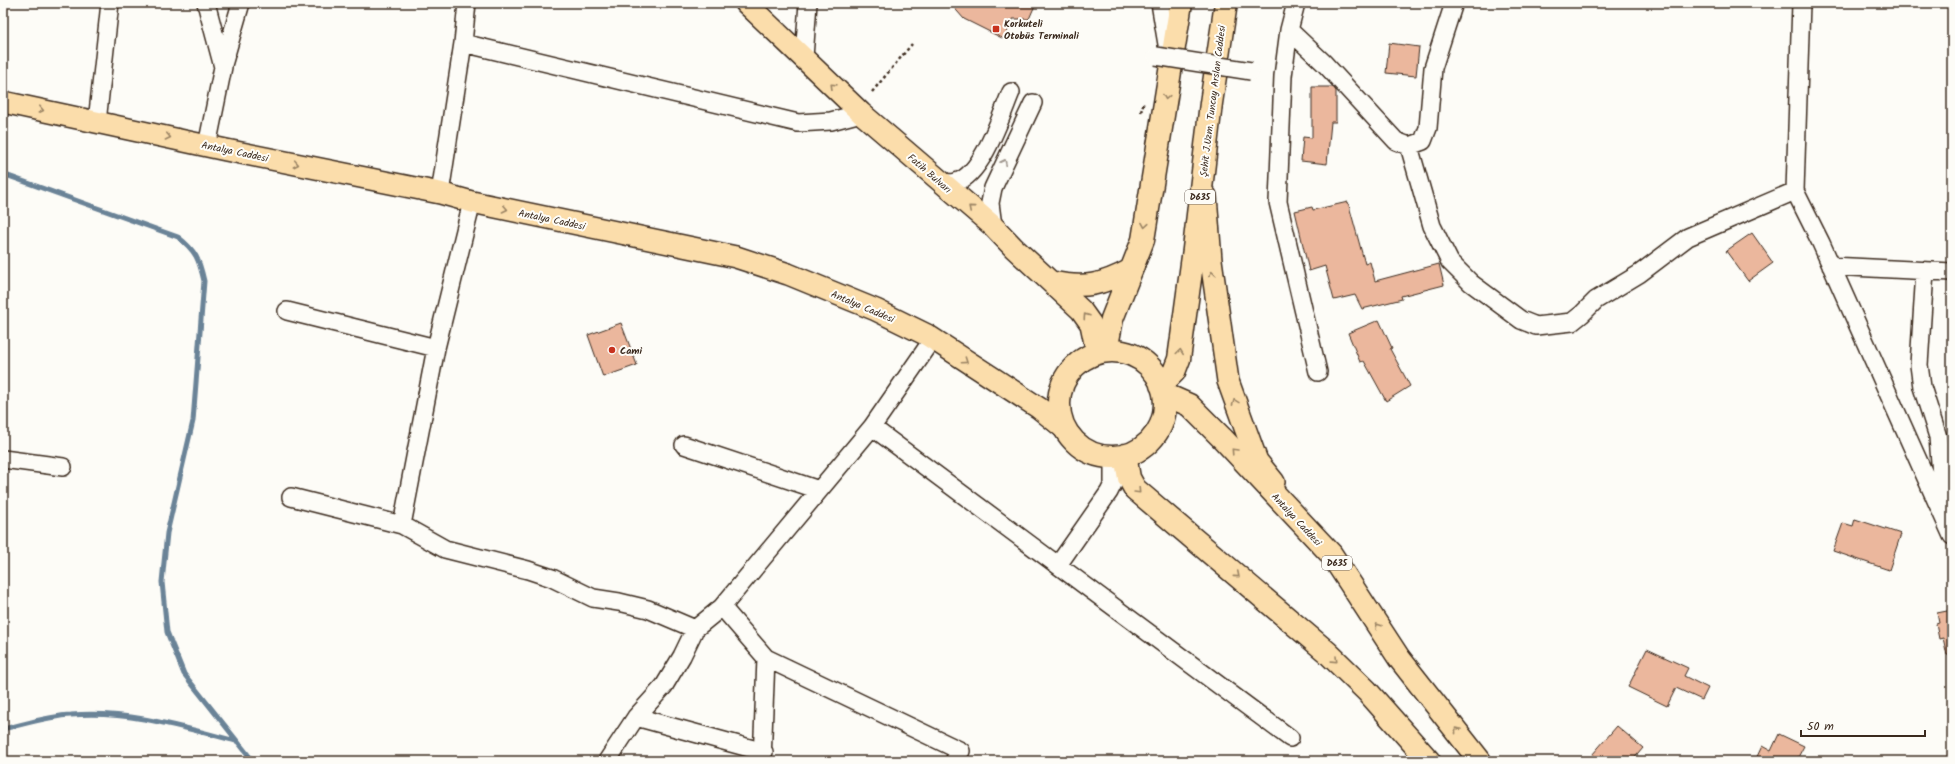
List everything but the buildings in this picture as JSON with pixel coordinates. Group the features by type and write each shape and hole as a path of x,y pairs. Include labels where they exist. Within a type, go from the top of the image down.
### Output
{"highway":[{"path":"1101,352 1142,240 1163,62 1181,3"},
{"name":"Şehit J.Uzm. Tuncay Arslan Caddesi","path":"1163,389 1174,372 1179,359 1226,3"},
{"path":"1101,352 1123,352 1139,359 1153,370 1163,389 1164,412 1159,428 1141,448 1119,456 1098,455 1082,448 1065,429 1059,404 1065,380 1069,372 1082,360 1101,352"},
{"name":"Antalya Caddesi","path":"1163,389 1189,405 1224,440 1328,552 1399,658 1480,761"},
{"path":"1119,456 1135,489 1327,652 1368,691 1429,761"}],"main road":[{"name":"Fatih Bulvarı","path":"746,3 804,57 861,114 993,226 1082,310 1091,324 1101,352"},
{"name":"Antalya Caddesi","path":"3,102 207,146 440,193 472,202 736,257 788,274 876,310 933,339 1039,408 1065,429"},
{"path":"1204,164 1210,260 1228,381 1257,461 1328,552"},
{"path":"1052,282 1071,286 1094,285 1115,278 1132,269"}],"street":[{"path":"97,122 110,3"},
{"path":"206,3 222,67"},
{"path":"207,146 222,67 241,3"},
{"path":"440,193 463,43 467,3"},
{"path":"804,57 808,3"},
{"path":"1160,3 1163,62 1251,71"},
{"path":"1296,3 1289,30 1283,76 1278,202 1318,372"},
{"path":"1289,30 1324,63 1396,141 1409,146 1423,141 1428,128 1433,68 1454,3"},
{"path":"1801,3 1795,191 1831,266 1952,536"},
{"path":"463,43 798,123 831,121 861,114"},
{"path":"940,182 956,182 967,176 978,166 1011,92"},
{"path":"993,226 990,203 993,188 1033,103"},
{"path":"1409,146 1432,226 1450,262 1471,283 1521,320 1536,326 1572,322 1596,300 1639,274 1688,237 1795,191"},
{"path":"402,525 436,348 472,202"},
{"path":"1831,266 1952,272"},
{"path":"1925,270 1919,365 1922,387 1938,437 1942,473 1944,520"},
{"path":"287,311 436,348"},
{"path":"607,761 636,717 664,686 682,656 695,629 722,607 872,427 933,339"},
{"path":"872,427 1290,738"},
{"path":"684,445 819,490"},
{"path":"1058,565 1109,492 1119,456"},
{"path":"3,459 63,467"},
{"path":"291,497 402,525 445,549 534,572 552,578 593,598 648,609 695,629"},
{"path":"722,607 766,658 961,751 954,761"},
{"path":"636,717 763,756 766,658"}],"path":[{"path":"872,92 912,44"}],"waterway":[{"path":"3,174 178,237 193,251 196,256 204,281 193,421 167,533 162,582 167,632 184,674 253,761"},
{"path":"3,729 63,716 92,714 113,715 134,717 175,725 236,741"}],"place":[{"name":"Korkuteli Otobüs Terminali","path":"996,29"},
{"name":"Cami","path":"612,350"}]}
